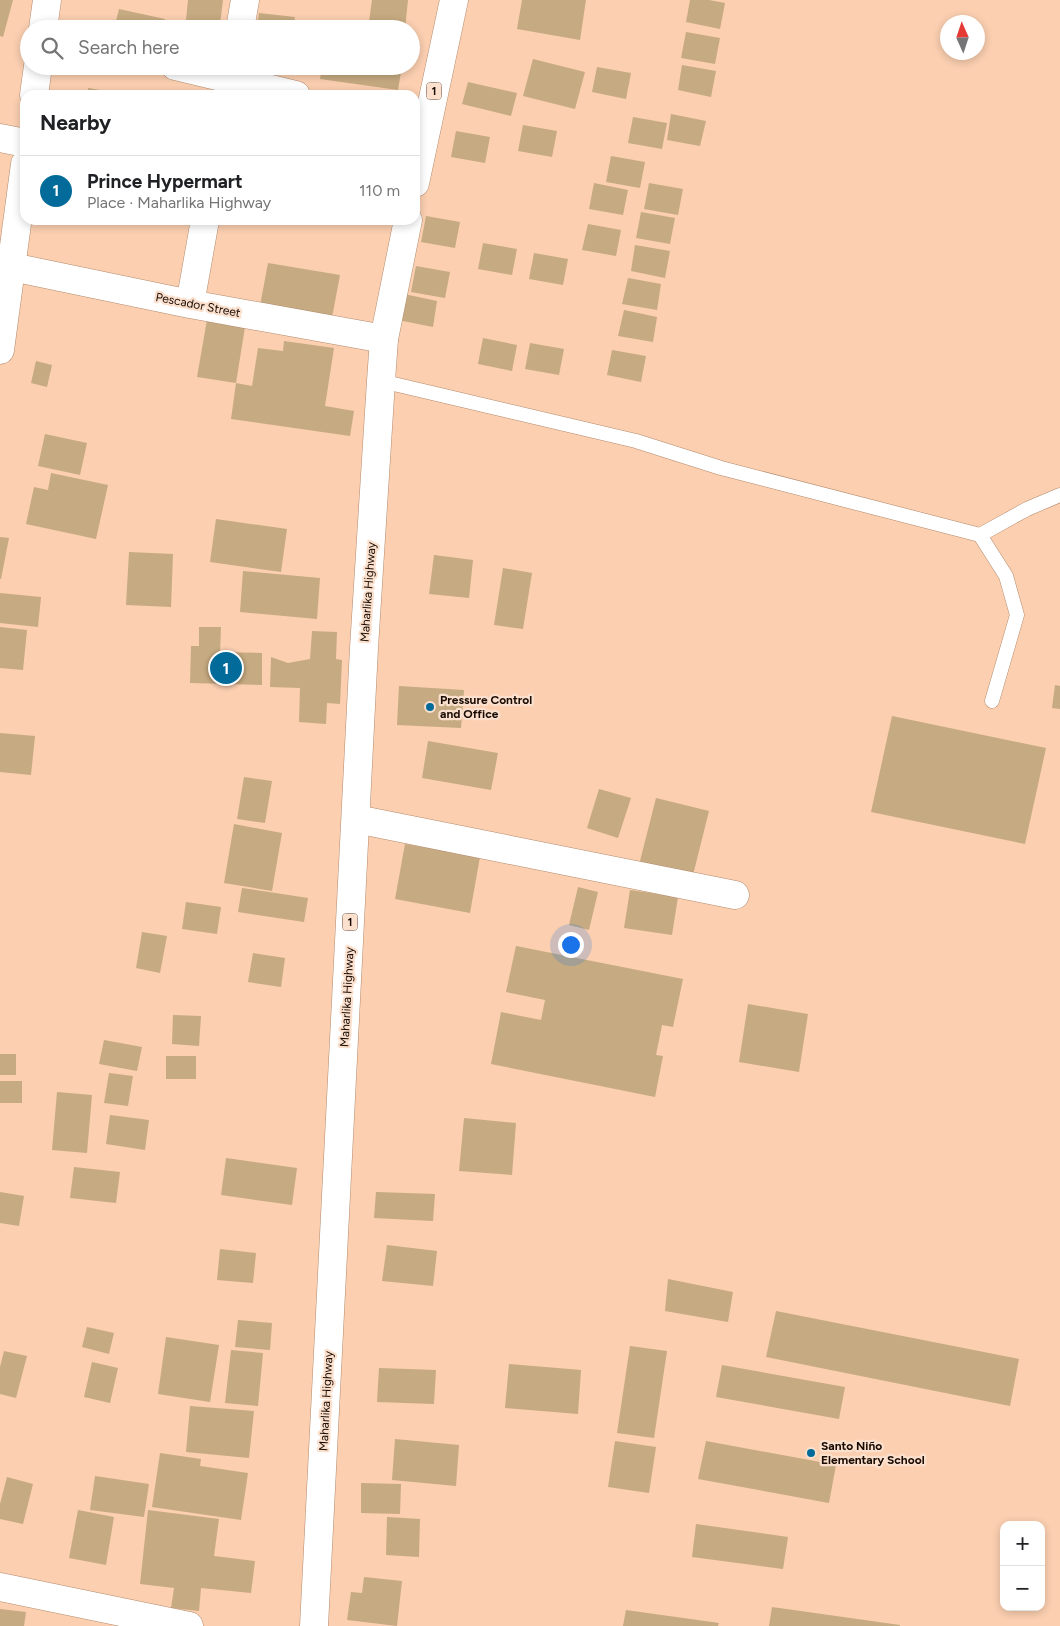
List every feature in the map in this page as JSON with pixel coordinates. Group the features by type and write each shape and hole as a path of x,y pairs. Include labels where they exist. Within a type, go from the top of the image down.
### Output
{"main road":[{"path":"44,20 47,0"},
{"path":"242,20 245,0"},
{"name":"1","path":"421,122 454,0"},
{"path":"35,90 37,75"},
{"path":"209,75 273,90"},
{"path":"0,138 20,142"},
{"path":"0,350 20,204"},
{"path":"190,304 204,225"},
{"name":"Maharlika Highway","path":"314,1626 364,648 381,381 384,339 407,225"},
{"name":"Pescador Street","path":"12,267 190,304 384,339"},
{"path":"356,819 735,895"},
{"path":"0,1587 189,1626"}],"lane":[{"path":"381,381 636,441 721,468 980,535 1006,576 1017,615 992,701"},
{"path":"980,535 1027,509 1060,495"}],"building":[{"path":"0,0 13,0 3,37 0,36"},
{"path":"188,0 223,0 220,20 186,20"},
{"path":"372,0 408,0 406,20 369,20"},
{"path":"522,0 586,0 580,40 517,29"},
{"path":"690,0 709,0 725,3 720,29 686,22"},
{"path":"119,9 165,19 165,20 116,20"},
{"path":"259,13 295,17 294,20 258,20"},
{"path":"686,32 720,38 715,64 681,58"},
{"path":"533,59 585,72 575,109 523,96"},
{"path":"682,65 716,71 711,97 678,90"},
{"path":"597,67 631,73 626,99 592,92"},
{"path":"321,75 400,75 398,90 320,79"},
{"path":"468,82 517,93 511,116 462,104"},
{"path":"671,114 706,121 700,146 667,140"},
{"path":"633,117 667,123 662,149 628,143"},
{"path":"523,125 557,131 552,157 518,151"},
{"path":"456,131 490,137 485,163 451,157"},
{"path":"611,156 645,162 640,188 606,182"},
{"path":"594,183 628,190 623,215 589,209"},
{"path":"649,183 683,189 678,215 644,209"},
{"path":"641,212 675,218 670,244 636,238"},
{"path":"426,216 460,222 455,248 421,242"},
{"path":"588,224 621,230 616,256 582,250"},
{"path":"483,243 517,249 512,275 478,269"},
{"path":"635,245 670,251 665,278 631,271"},
{"path":"534,253 568,259 563,285 529,279"},
{"path":"268,263 340,275 331,323 259,311"},
{"path":"416,266 450,272 445,298 411,292"},
{"path":"628,278 661,284 657,310 622,304"},
{"path":"404,294 437,301 433,327 398,320"},
{"path":"624,310 657,317 653,342 618,336"},
{"path":"207,320 245,327 236,383 197,377"},
{"path":"483,338 517,345 512,371 478,364"},
{"path":"284,341 334,348 325,406 354,411 350,436 231,419 236,383 252,386 258,348 283,351"},
{"path":"530,343 564,349 559,375 525,369"},
{"path":"612,350 646,356 641,382 607,375"},
{"path":"36,361 52,365 47,387 31,383"},
{"path":"45,434 87,443 80,475 38,466"},
{"path":"51,473 108,485 96,539 26,524 34,487 48,490"},
{"path":"216,519 287,529 281,572 210,562"},
{"path":"0,537 9,538 1,579 0,579"},
{"path":"129,552 173,554 171,607 126,605"},
{"path":"434,555 473,560 469,598 429,594"},
{"path":"503,568 532,573 523,629 494,625"},
{"path":"243,571 320,578 317,619 240,612"},
{"path":"0,593 41,597 38,627 0,623"},
{"path":"0,627 27,630 23,670 0,668"},
{"path":"199,627 221,627 220,652 262,653 262,685 190,683 191,646 199,646"},
{"path":"312,631 337,632 336,659 342,660 340,704 327,703 326,724 299,722 300,688 270,687 271,657 288,663 310,659"},
{"path":"1055,685 1060,686 1060,709 1052,708"},
{"name":"Pressure Control and Office","path":"399,686 464,690 461,728 397,725"},
{"path":"892,716 1046,748 1025,844 871,812"},
{"path":"0,733 35,736 31,775 0,772"},
{"path":"428,741 498,753 491,790 422,778"},
{"path":"244,777 272,781 265,823 237,819"},
{"path":"599,789 631,798 618,838 587,828"},
{"path":"656,798 709,811 692,879 639,865"},
{"path":"234,824 282,833 272,891 224,883"},
{"path":"405,844 480,857 470,913 395,899"},
{"path":"578,887 598,892 589,930 569,925"},
{"path":"242,888 308,898 304,922 238,912"},
{"path":"630,890 678,897 672,935 624,928"},
{"path":"186,902 221,907 217,934 182,929"},
{"path":"142,932 167,936 160,973 136,968"},
{"path":"516,946 683,979 673,1027 662,1025 656,1055 663,1056 655,1097 491,1064 501,1012 541,1020 545,1000 506,992"},
{"path":"253,953 285,958 281,987 248,982"},
{"path":"748,1004 808,1014 799,1072 739,1062"},
{"path":"173,1015 201,1016 199,1046 172,1044"},
{"path":"104,1040 142,1047 137,1071 99,1064"},
{"path":"0,1054 16,1054 16,1075 0,1075"},
{"path":"166,1056 196,1056 196,1079 166,1079"},
{"path":"109,1073 133,1076 128,1106 104,1103"},
{"path":"0,1081 22,1081 22,1103 0,1103"},
{"path":"57,1092 92,1095 87,1153 52,1150"},
{"path":"110,1115 149,1120 145,1150 106,1144"},
{"path":"464,1118 516,1123 512,1175 459,1171"},
{"path":"226,1158 297,1168 292,1205 221,1195"},
{"path":"74,1167 120,1172 116,1203 70,1198"},
{"path":"0,1192 24,1196 19,1226 0,1223"},
{"path":"376,1192 435,1194 433,1221 374,1218"},
{"path":"387,1245 437,1251 433,1286 382,1281"},
{"path":"220,1249 256,1253 253,1283 217,1280"},
{"path":"668,1279 733,1292 728,1322 665,1311"},
{"path":"776,1311 1019,1359 1010,1406 766,1357"},
{"path":"238,1320 272,1323 270,1350 235,1347"},
{"path":"87,1327 114,1333 109,1354 82,1347"},
{"path":"166,1337 219,1345 210,1402 158,1394"},
{"path":"630,1346 667,1351 654,1438 617,1433"},
{"path":"231,1350 263,1353 258,1406 225,1403"},
{"path":"4,1351 27,1356 16,1398 0,1394 0,1367"},
{"path":"92,1362 118,1368 110,1403 84,1397"},
{"path":"509,1364 581,1370 578,1414 505,1408"},
{"path":"722,1365 845,1387 839,1419 716,1397"},
{"path":"379,1368 436,1370 434,1404 377,1402"},
{"path":"190,1406 254,1411 249,1458 186,1452"},
{"path":"395,1439 459,1445 456,1486 392,1480"},
{"path":"615,1441 656,1447 649,1493 608,1487"},
{"path":"706,1441 836,1465 829,1503 698,1479"},
{"path":"160,1453 201,1459 200,1466 248,1473 241,1520 152,1507"},
{"path":"95,1476 149,1484 144,1517 90,1510"},
{"path":"7,1477 33,1484 23,1524 0,1519 0,1504"},
{"path":"361,1483 401,1484 400,1514 361,1513"},
{"path":"78,1510 114,1517 106,1565 69,1558"},
{"path":"148,1510 219,1519 214,1556 255,1561 251,1593 201,1588 199,1611 171,1608 174,1588 140,1584"},
{"path":"387,1517 420,1519 419,1557 386,1555"},
{"path":"696,1524 788,1537 783,1569 692,1557"},
{"path":"364,1577 402,1581 397,1626 347,1620 351,1592 362,1593"},
{"path":"772,1607 900,1625 900,1626 769,1626"},
{"path":"0,1609 26,1612 24,1626 0,1626"},
{"path":"626,1610 719,1623 718,1626 623,1626"}],"place":[{"name":"Prince Hypermart","path":"226,668"},
{"name":"Pressure Control and Office","path":"430,707"},
{"name":"Santo Niño Elementary School","path":"811,1453"}]}
